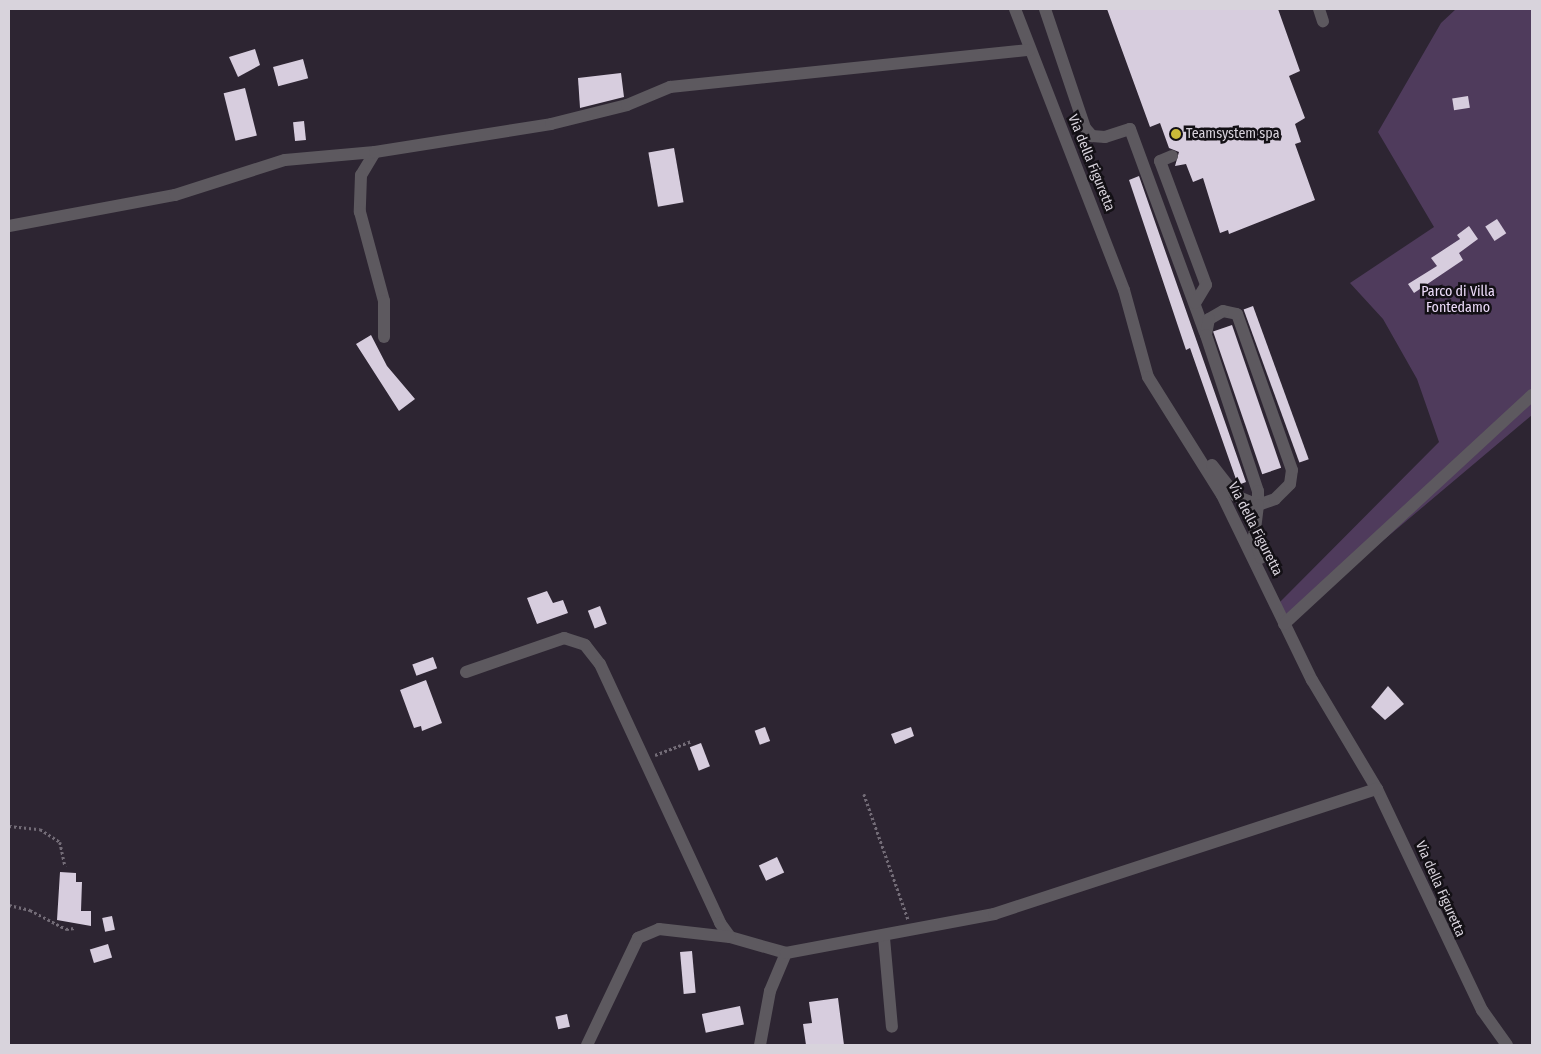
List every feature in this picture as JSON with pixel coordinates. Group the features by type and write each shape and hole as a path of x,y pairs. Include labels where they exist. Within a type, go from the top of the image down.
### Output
{"street":[{"name":"Via della Figuretta","path":"1014,9 1028,50 1124,290 1148,377 1222,495 1284,624 1377,789 1443,934 1482,1010 1507,1045"},
{"path":"1044,9 1085,128 1092,136 1105,137 1130,129 1195,303 1254,474 1258,506 1254,536 1263,577"},
{"path":"9,226 175,194 285,160 375,152 551,124 627,105 670,87 1028,50"},
{"path":"375,152 361,175 360,212 384,301 384,337"},
{"path":"1172,156 1160,161 1206,285 1195,303"},
{"path":"1172,414 1236,496 1258,506 1275,499 1290,484 1292,470 1237,314 1223,311 1209,319 1206,335"},
{"path":"1284,624 1532,395"},
{"path":"466,672 564,638 586,645 600,664 642,760 730,937"},
{"path":"587,1045 638,938 659,929 730,937 786,954 884,938 994,914 1377,789"},
{"path":"884,938 892,1027"},
{"path":"760,1045 770,991 786,954"}],"path":[{"path":"642,760 692,741"},
{"path":"864,794 913,932"},
{"path":"9,826 40,829 60,842 65,866"},
{"path":"9,905 30,910 66,929 75,928"}],"green space":[{"name":"Parco di Villa Fontedamo","path":"1456,9 1532,9 1532,415 1284,624 1277,605 1439,442 1417,379 1383,319 1350,283 1434,227 1378,132 1441,23"}],"building":[{"path":"1107,9 1278,9 1300,71 1289,76 1305,118 1295,124 1301,142 1295,144 1315,200 1229,234 1228,230 1220,233 1203,178 1193,182 1186,164 1175,166 1179,152 1169,148 1160,123 1150,127"},
{"path":"255,49 260,65 238,77 229,57"},
{"path":"303,59 308,78 278,86 273,67"},
{"path":"621,73 624,97 580,108 578,78"},
{"path":"245,88 257,136 236,141 224,93"},
{"path":"1468,96 1470,108 1454,110 1452,99"},
{"path":"304,121 306,140 295,141 293,122"},
{"path":"674,148 684,202 658,207 648,153"},
{"path":"1139,176 1246,482 1238,485 1190,348 1186,350 1129,180"},
{"path":"1497,219 1506,233 1495,241 1485,227"},
{"path":"1469,226 1478,239 1459,253 1463,260 1414,293 1408,284 1437,266 1431,258 1460,239 1457,235"},
{"path":"1253,306 1309,459 1299,463 1244,309"},
{"path":"1232,325 1281,468 1262,474 1213,332"},
{"path":"371,335 387,366 415,399 399,411 356,344"},
{"path":"547,591 553,603 563,600 568,613 537,624 527,598"},
{"path":"600,606 607,624 595,628 588,611"},
{"path":"433,657 437,668 416,676 412,665"},
{"path":"426,680 442,723 422,731 421,726 414,728 400,690"},
{"path":"1388,686 1404,704 1385,720 1371,707"},
{"path":"765,727 770,741 760,745 755,731"},
{"path":"911,727 914,736 895,744 891,734"},
{"path":"701,743 710,766 699,771 690,747"},
{"path":"777,857 784,872 766,881 759,865"},
{"path":"60,872 76,873 76,882 82,882 81,911 91,911 91,926 57,920"},
{"path":"112,916 115,930 105,932 102,918"},
{"path":"108,944 112,957 94,963 90,950"},
{"path":"692,951 696,993 684,994 680,952"},
{"path":"838,998 844,1045 806,1045 803,1024 812,1023 809,1002"},
{"path":"740,1006 744,1025 706,1033 702,1014"},
{"path":"567,1014 570,1027 558,1029 555,1017"}],"place":[{"name":"Teamsystem spa","path":"1176,134"}]}
